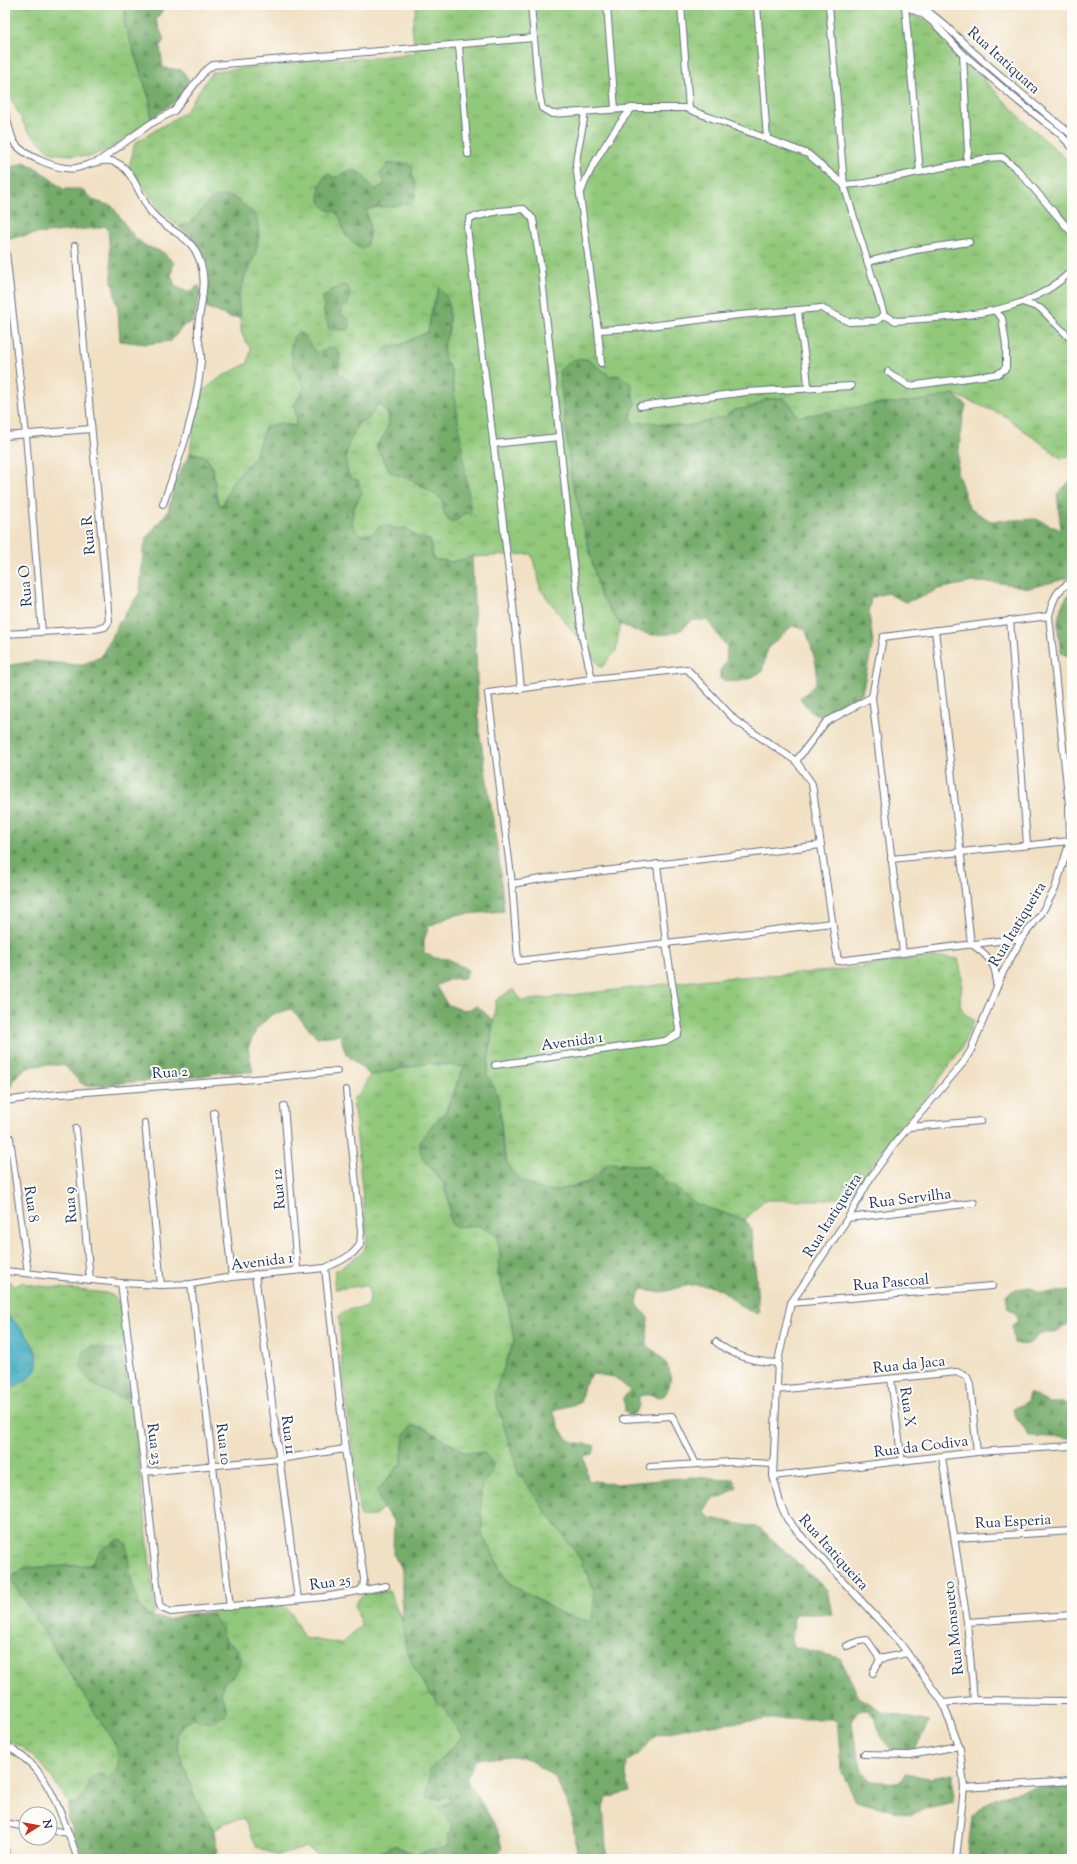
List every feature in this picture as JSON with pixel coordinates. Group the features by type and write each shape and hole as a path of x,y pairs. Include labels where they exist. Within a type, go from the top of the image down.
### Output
{"street":[{"path":"531,5 539,92 542,108 552,114 632,108 685,108 808,154 844,185 865,183 1002,157 1009,161 1072,233"},
{"path":"607,5 615,110"},
{"path":"681,5 689,109"},
{"path":"757,5 767,139"},
{"path":"829,5 844,185 866,262 884,315 896,321 996,311 1025,302 1064,278 1072,270"},
{"path":"904,5 920,172"},
{"path":"904,5 924,15 936,25 963,54 1059,134 1072,147"},
{"name":"Rua Itatiquara","path":"918,5 940,19 966,46 1072,135"},
{"path":"5,113 14,141 25,152 37,159 67,169 85,166 99,161 150,124 174,111 205,71 213,65 459,46 534,38"},
{"path":"459,46 468,154"},
{"path":"963,54 968,151 966,163"},
{"path":"580,194 594,163 620,122 632,108"},
{"path":"585,112 584,124 577,151 576,165 598,330 600,363"},
{"path":"99,161 112,161 119,164 126,170 155,217 182,235 191,244 201,262 205,278 198,329 201,359 195,401 182,452 163,504"},
{"path":"521,689 513,605 466,227 470,218 498,211 524,209 533,220 542,269 582,636 592,679"},
{"path":"866,262 916,250 968,242"},
{"path":"5,436 92,429 75,246"},
{"name":"Rua O","path":"6,252 26,435 42,632"},
{"path":"1025,302 1040,308 1072,340"},
{"path":"598,330 822,308 849,322 876,322 884,315"},
{"path":"798,310 799,324 806,357 808,388"},
{"path":"888,372 909,386 998,374 1006,368 1006,345 1002,318 996,311"},
{"path":"640,406 718,395 851,386"},
{"name":"Rua R","path":"42,632 95,629 107,626 109,617 92,429"},
{"path":"493,444 560,437"},
{"name":"Rua Itatiqueira","path":"956,1859 964,1788 959,1746 943,1703 907,1653 787,1519 780,1503 773,1476 778,1363 791,1303 848,1218 872,1177 895,1143 963,1063 977,1037 991,998 1022,938 1041,914 1055,889 1070,841 1068,798 1048,616 1054,596 1064,586 1072,582"},
{"path":"903,953 872,697 883,637 1048,616"},
{"path":"1010,620 1028,844"},
{"path":"935,630 971,944"},
{"path":"5,634 42,632"},
{"path":"832,923 518,960 512,884 488,692 687,669 736,721 796,760 812,784 838,961 1022,938"},
{"path":"796,760 826,722 872,697"},
{"path":"891,859 961,853 1028,844 1070,841"},
{"path":"512,884 553,877 821,845"},
{"name":"Avenida 1","path":"495,1065 653,1043 674,1038 678,1034 680,1029 666,942 657,864"},
{"path":"971,944 981,950 994,966 997,975 996,987 991,998"},
{"name":"Rua 2","path":"5,1101 48,1095 337,1071"},
{"name":"Avenida 1","path":"5,1271 121,1283 161,1285 191,1284 297,1269 325,1268 342,1260 353,1253 360,1245 361,1231 346,1090"},
{"name":"Rua 12","path":"284,1106 297,1269"},
{"path":"214,1113 232,1277"},
{"path":"910,1127 981,1121"},
{"path":"145,1123 161,1285"},
{"name":"Rua 9","path":"76,1128 90,1280"},
{"name":"Rua 8","path":"10,1138 28,1273"},
{"name":"Rua Servilha","path":"848,1218 974,1203"},
{"name":"Rua 25","path":"161,1608 171,1612 230,1607 359,1592 363,1587 364,1579 345,1449 325,1268"},
{"name":"Rua 11","path":"256,1274 298,1599"},
{"name":"Rua 23","path":"121,1283 145,1472 159,1603 161,1608"},
{"name":"Rua 10","path":"191,1284 230,1607"},
{"name":"Rua Pascoal","path":"791,1303 992,1286"},
{"path":"716,1342 727,1351 743,1357 765,1362 778,1363"},
{"name":"Rua da Jaca","path":"776,1390 891,1380 957,1372 967,1377 970,1384 977,1452"},
{"name":"Rua X","path":"891,1380 902,1462"},
{"path":"623,1419 672,1416 696,1464"},
{"name":"Rua da Codiva","path":"773,1476 977,1452 1072,1446"},
{"path":"145,1472 279,1459 345,1449"},
{"name":"Rua Monsueto","path":"942,1457 956,1538 967,1622 974,1700"},
{"path":"650,1467 731,1462 773,1464"},
{"name":"Rua Esperia","path":"956,1538 1072,1531"},
{"path":"359,1592 386,1586"},
{"path":"967,1622 1072,1615"},
{"path":"847,1646 867,1640 880,1659"},
{"path":"880,1659 907,1653"},
{"path":"873,1673 880,1659"},
{"path":"943,1703 974,1700 1072,1701"},
{"path":"5,1745 21,1755 37,1770 49,1788 78,1859"},
{"path":"864,1754 910,1755 959,1746"},
{"path":"964,1788 1072,1781"},
{"path":"5,1823 18,1825"},
{"path":"58,1831 68,1833"},
{"path":"5,1849 7,1859"}],"green space":[{"path":"5,5 125,5 124,22 150,101 151,119 116,145 90,157 51,153 27,130 5,87"},
{"path":"125,5 166,5 156,20 164,40 160,46 163,68 182,70 188,79 183,95 151,119 150,101 124,22"},
{"path":"417,5 888,5 928,21 1023,120 1072,164 1072,454 1062,459 1005,416 953,394 920,401 877,404 797,417 791,405 783,398 767,399 750,408 734,410 725,417 684,427 647,422 633,425 631,417 635,404 620,376 610,376 587,359 571,476 586,534 610,611 620,624 616,651 601,668 540,589 538,574 531,554 472,557 452,562 433,559 432,548 406,528 396,529 386,525 379,527 373,533 361,535 353,525 352,515 362,492 351,480 347,471 347,449 359,422 367,421 378,404 387,414 389,425 376,446 391,473 411,479 442,499 443,510 463,514 470,512 451,370 445,360 443,349 449,329 449,304 439,288 431,313 428,332 400,345 387,348 350,382 338,373 340,354 329,347 323,352 315,352 305,386 294,406 297,418 295,427 280,423 265,428 254,458 232,482 223,505 220,505 217,500 213,468 204,455 190,453 194,421 204,390 221,377 248,363 251,349 242,333 239,299 256,248 258,227 256,217 236,199 211,199 191,223 179,227 163,214 129,167 135,143 185,112 212,72 313,60 371,58 415,53 412,26"},
{"path":"24,162 38,169 63,189 81,189 95,201 112,206 135,238 146,246 163,252 174,263 171,274 175,286 187,292 192,291 195,287 199,286 201,292 193,322 184,325 171,341 146,344 120,341 118,310 112,281 108,229 105,226 5,239 5,179 10,168"},
{"path":"408,163 413,168 412,174 416,186 415,199 403,205 379,207 366,210 370,232 366,246 361,249 346,236 336,212 324,207 321,202 319,190 324,178 328,173 332,177 337,177 352,170 361,174 372,187 377,189 385,183 380,174 388,164"},
{"path":"219,196 228,196 236,199 256,216 259,233 255,255 245,274 238,298 240,317 231,318 206,307 209,281 207,262 198,245 179,227 191,223 211,199"},
{"path":"344,285 348,287 350,292 348,305 343,308 341,314 349,319 350,326 348,330 330,330 324,314 323,297 332,290"},
{"path":"439,288 446,296 449,304 449,329 443,349 445,360 451,370 471,512 463,514 458,520 449,522 443,510 442,499 411,479 391,473 376,446 387,430 389,424 387,414 378,404 368,419 359,422 349,443 346,456 347,470 350,478 358,480 362,493 352,514 353,525 361,535 373,533 379,527 386,525 396,529 406,528 417,537 430,540 433,559 452,562 472,557 479,729 499,859 504,911 454,915 429,926 424,940 424,953 435,958 448,959 468,970 466,978 450,979 436,986 447,1004 464,1011 477,1006 493,1020 487,1075 496,1091 500,1107 504,1154 510,1168 522,1180 541,1189 553,1191 570,1188 589,1182 609,1163 647,1166 696,1204 745,1220 752,1230 759,1313 743,1308 723,1291 711,1287 692,1285 659,1292 644,1289 639,1292 637,1304 648,1318 647,1345 665,1361 670,1374 670,1381 664,1396 658,1397 651,1394 639,1396 639,1406 634,1414 629,1416 625,1412 624,1397 630,1390 614,1377 593,1374 584,1385 580,1403 553,1410 562,1431 568,1439 573,1442 595,1446 593,1454 584,1456 588,1480 616,1484 691,1477 733,1479 737,1487 721,1498 713,1498 704,1511 710,1518 760,1528 827,1590 832,1614 794,1614 792,1646 840,1658 859,1697 884,1712 929,1722 914,1751 895,1754 880,1736 876,1719 867,1710 857,1711 852,1721 854,1738 862,1770 871,1781 900,1783 906,1774 930,1778 953,1774 953,1802 931,1807 909,1815 856,1801 841,1770 838,1729 837,1723 833,1719 770,1719 693,1727 656,1735 642,1751 627,1762 626,1776 630,1792 606,1798 603,1808 607,1859 578,1859 571,1813 555,1777 526,1758 509,1756 476,1760 466,1779 497,1828 502,1848 493,1859 370,1859 369,1856 395,1846 415,1854 443,1848 449,1845 448,1836 452,1826 446,1816 437,1808 451,1801 449,1796 439,1799 427,1797 430,1770 462,1737 447,1712 430,1694 416,1672 406,1648 402,1620 402,1569 393,1554 394,1521 383,1508 377,1491 402,1462 404,1435 412,1426 423,1427 464,1452 484,1453 494,1463 490,1476 481,1485 482,1533 507,1582 562,1614 592,1622 595,1593 581,1560 518,1473 494,1394 514,1341 509,1309 498,1274 500,1253 497,1234 476,1225 465,1227 453,1226 450,1221 450,1205 444,1184 422,1157 419,1144 431,1126 446,1112 464,1067 429,1063 370,1075 346,1054 340,1035 317,1037 291,1009 271,1015 256,1030 248,1048 253,1072 222,1072 195,1077 86,1086 80,1082 65,1066 46,1065 32,1067 20,1072 11,1088 5,1086 5,666 35,661 80,665 101,657 118,624 140,592 143,550 148,536 168,511 176,479 190,453 204,455 213,468 217,500 220,505 223,505 232,482 254,458 265,428 280,423 295,427 297,418 294,406 305,386 294,367 291,352 294,338 298,332 304,335 315,352 335,347 340,354 338,373 350,382 388,348 400,345 428,332 431,313"},
{"path":"587,359 610,376 620,376 631,384 635,404 631,417 634,425 639,422 647,422 684,427 725,417 734,410 750,408 767,399 782,398 791,405 797,417 877,404 920,401 953,394 966,405 961,428 957,471 969,508 991,521 1036,519 1061,530 1057,494 1072,479 1072,577 1029,588 1001,583 973,582 938,589 922,597 905,602 887,593 871,598 869,614 873,642 862,693 843,708 823,717 810,711 800,698 814,685 817,675 814,654 805,629 792,626 767,649 762,672 737,682 720,679 720,670 726,663 727,647 707,620 692,620 681,630 670,634 653,635 635,631 620,624 600,595 571,476 559,371 572,360"},
{"path":"1072,590 1072,658 1061,653 1058,635 1058,620 1062,605"},
{"path":"946,957 958,959 962,976 961,1006 963,1011 974,1020 961,1049 928,1095 889,1141 849,1197 820,1200 764,1200 745,1220 696,1204 647,1166 609,1163 588,1182 549,1192 526,1184 509,1169 503,1146 500,1103 487,1075 496,1000 514,989 521,1001 709,979 832,971 903,960"},
{"path":"429,1063 464,1067 445,1112 431,1126 422,1157 443,1186 450,1210 450,1221 464,1227 476,1225 497,1234 500,1253 498,1274 509,1309 514,1341 494,1394 581,1560 595,1593 592,1622 562,1614 507,1582 482,1533 481,1485 490,1476 484,1453 464,1452 423,1427 404,1435 402,1462 377,1491 383,1508 374,1516 360,1517 342,1363 339,1316 348,1310 367,1307 370,1294 368,1286 335,1289 334,1281 335,1271 343,1267 364,1251 367,1239 353,1099 360,1093 370,1075"},
{"path":"5,1280 9,1281 15,1286 23,1282 31,1285 107,1293 117,1299 123,1316 124,1346 122,1350 103,1349 91,1346 114,1394 132,1403 155,1608 154,1614 149,1616 143,1609 134,1593 126,1544 101,1550 90,1565 24,1568 14,1575 12,1581 116,1746 119,1759 116,1772 113,1776 107,1779 89,1779 84,1796 78,1802 74,1803 69,1803 45,1768 22,1747 5,1739 5,1390 22,1383 32,1374 37,1365 37,1355 33,1344 16,1323 5,1313"},
{"path":"1030,1287 1041,1293 1072,1291 1072,1323 1053,1333 1041,1333 1029,1343 1023,1345 1014,1343 1012,1325 1018,1321 1017,1315 1008,1308 1006,1295 1016,1289"},
{"path":"91,1346 103,1349 122,1350 132,1403 94,1385 80,1368 84,1351"},
{"path":"1029,1393 1047,1402 1064,1403 1072,1406 1072,1438 1029,1436 1021,1423 1015,1418 1013,1409 1027,1402"},
{"path":"119,1539 123,1540 126,1544 132,1584 142,1610 149,1616 168,1620 186,1614 205,1613 214,1616 221,1628 224,1640 239,1650 239,1666 235,1673 223,1683 221,1695 226,1706 226,1715 206,1722 194,1718 184,1723 177,1734 177,1745 195,1798 214,1831 218,1852 210,1859 84,1859 67,1818 69,1803 78,1802 84,1796 89,1779 100,1773 108,1779 115,1772 118,1764 116,1746 12,1581 14,1575 24,1568 90,1565 101,1550"},
{"path":"389,1591 402,1620 406,1648 430,1694 447,1712 462,1737 430,1770 427,1797 439,1799 449,1796 451,1801 437,1808 446,1816 452,1826 448,1836 450,1845 415,1854 395,1846 363,1859 323,1859 307,1847 278,1856 257,1847 244,1818 225,1823 214,1831 195,1798 177,1745 177,1734 184,1723 194,1718 201,1723 226,1706 221,1695 223,1683 236,1674 234,1646 224,1640 216,1620 205,1613 282,1605 291,1613 304,1638 341,1644 361,1625 355,1604 363,1594"},
{"path":"1072,1786 1072,1859 967,1859 972,1816 996,1797 1032,1788"}],"water":[{"path":"5,1313 16,1323 32,1345 36,1355 37,1365 32,1375 22,1383 5,1390"}]}
